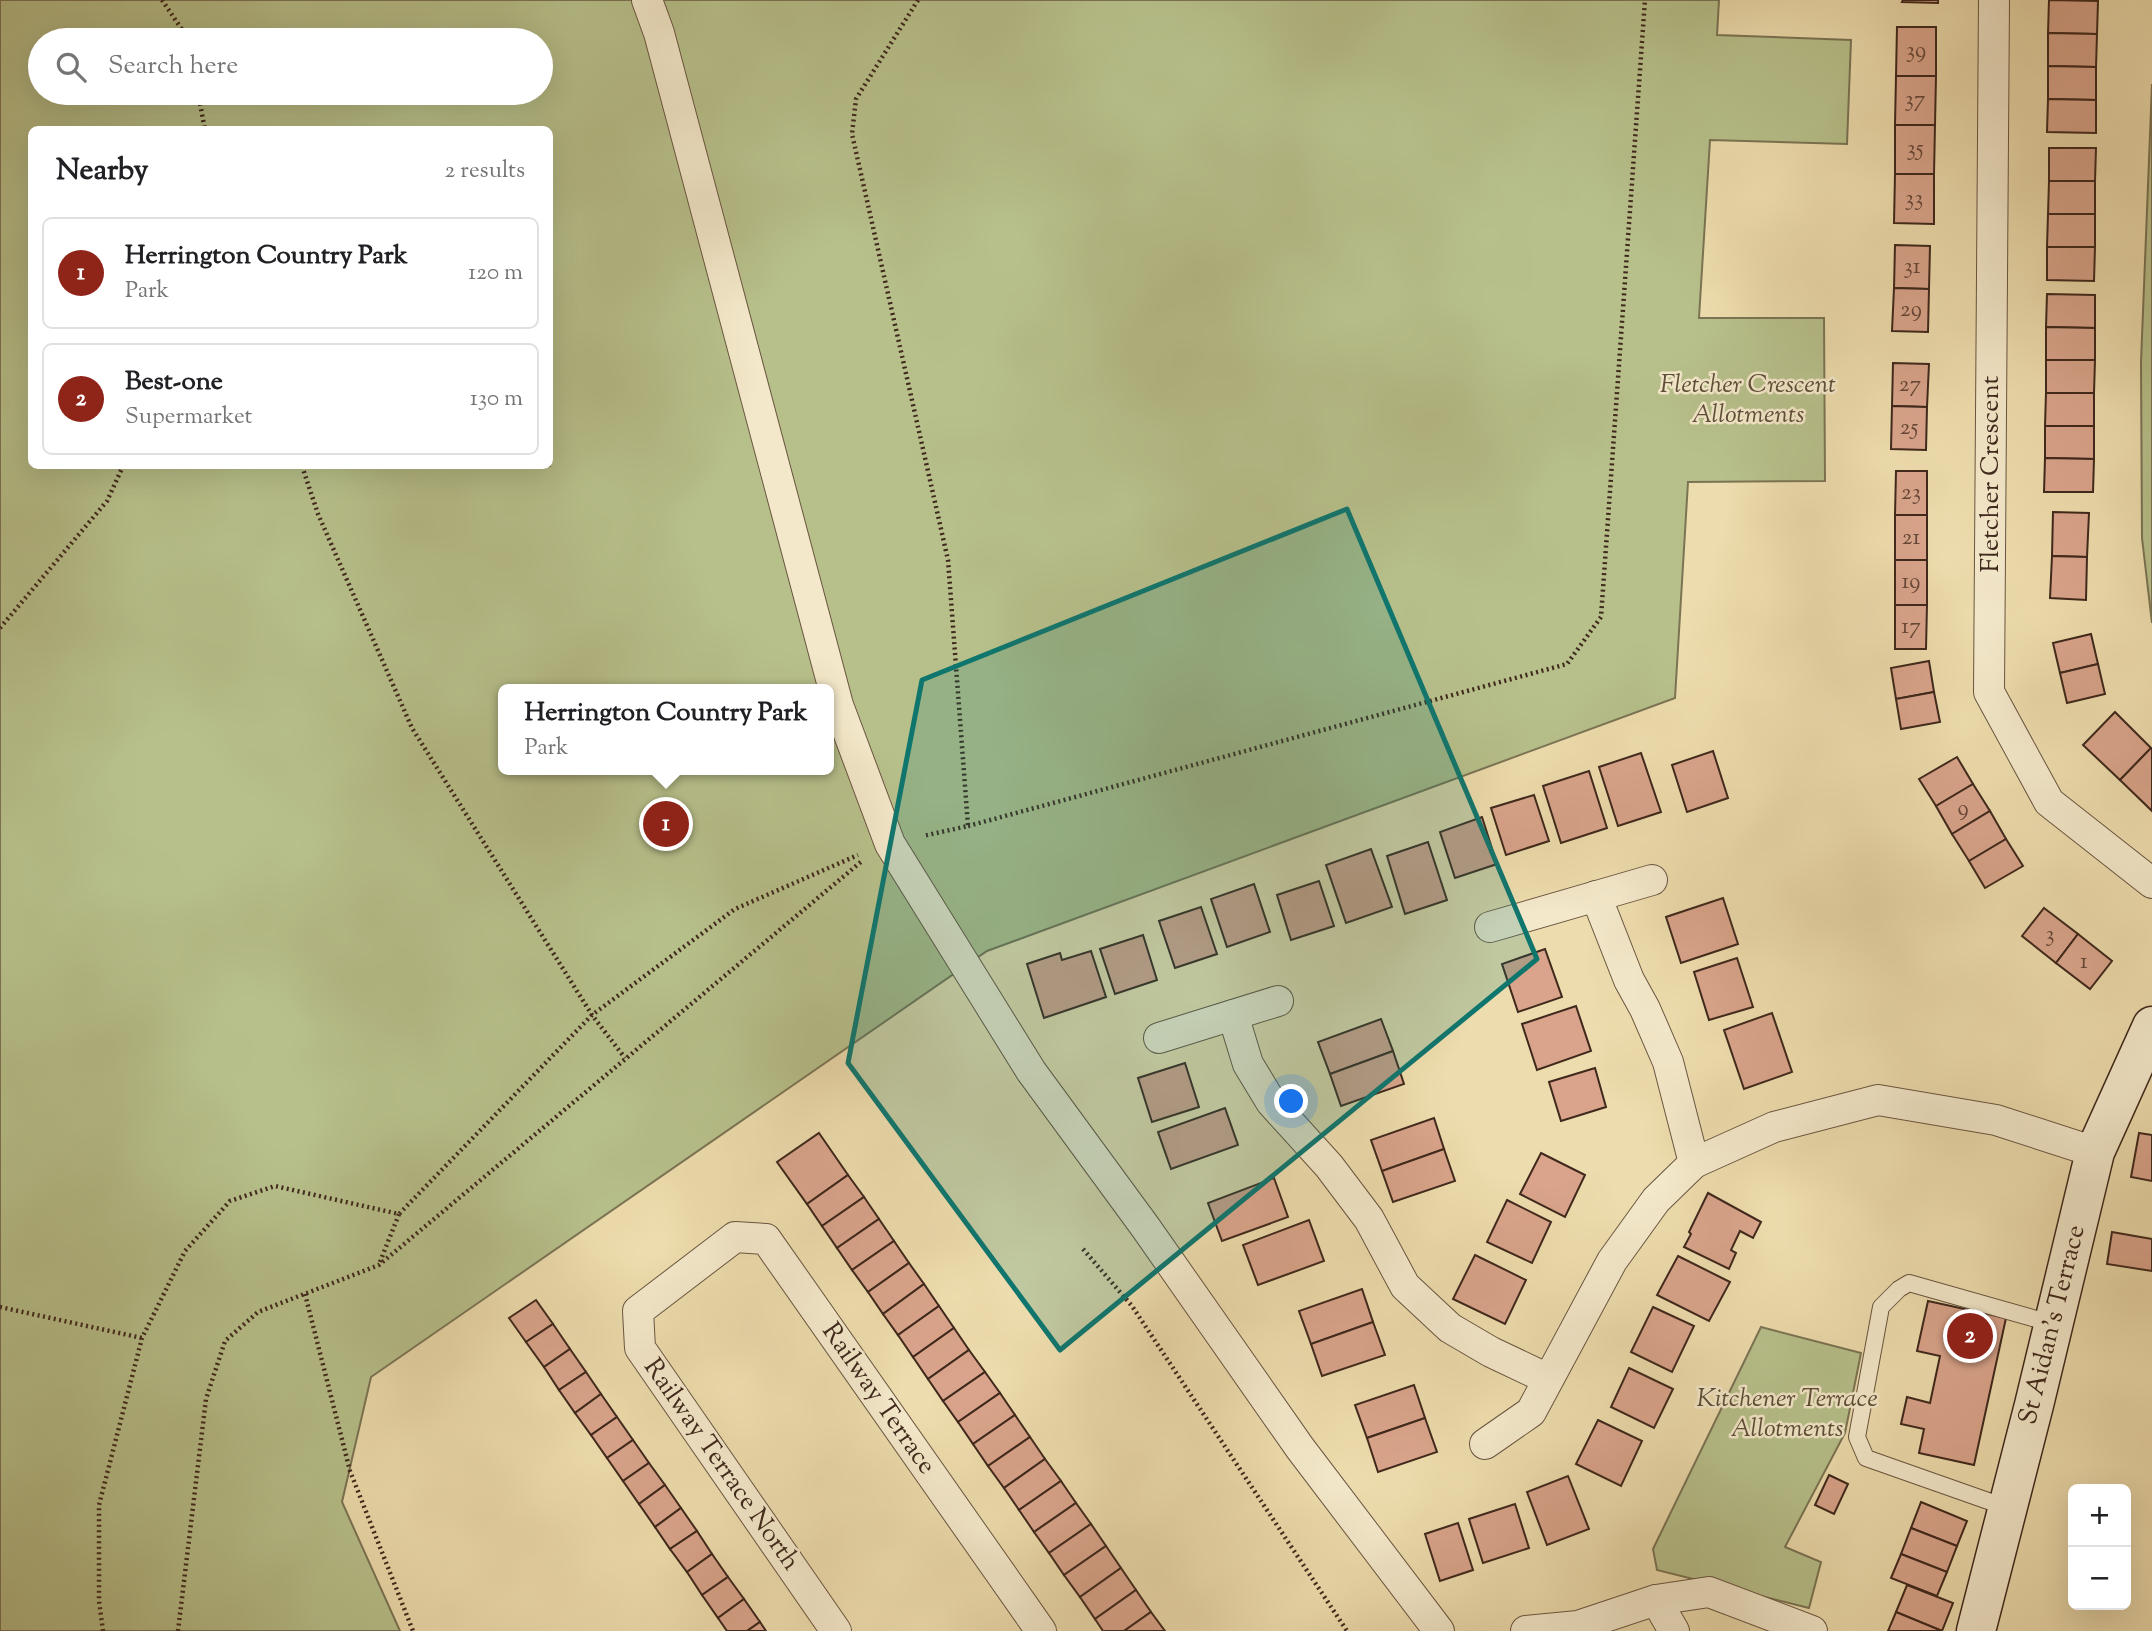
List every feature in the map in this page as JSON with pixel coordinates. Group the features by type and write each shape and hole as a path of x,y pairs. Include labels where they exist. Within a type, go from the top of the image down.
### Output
{"main road":[{"name":"St Aidan's Terrace","path":"1976,1631 2095,1152 2152,1026"}],"street":[{"path":"647,0 659,33 832,684"},
{"name":"Fletcher Crescent","path":"1994,0 1989,692 2049,802 2152,883"},
{"path":"834,690 885,845 1031,1071 1146,1228 1300,1448 1439,1631"},
{"path":"1490,928 1652,880"},
{"path":"1596,896 1629,980 1668,1062 1694,1163"},
{"path":"1159,1038 1278,1001"},
{"path":"1233,1015 1248,1064 1271,1102 1329,1166 1369,1219 1405,1286 1450,1328 1491,1352 1548,1379"},
{"path":"1485,1444 1531,1412 1612,1261 1656,1200 1694,1163 1774,1127 1878,1100 1996,1120 2095,1152"},
{"name":"Railway Terrace","path":"690,1272 735,1237 766,1239 1041,1631"},
{"name":"Railway Terrace North","path":"690,1272 638,1311 640,1348 836,1631"},
{"path":"1526,1631 1578,1626 1656,1600 1709,1592 1812,1631"},
{"path":"1656,1600 1674,1631"}],"lane":[{"path":"2008,1508 1866,1458 1857,1437 1881,1307 1909,1283 2054,1324"}],"path":[{"path":"162,0 181,28"},
{"path":"918,0 856,99 852,134 948,560 968,826"},
{"path":"379,1265 399,1214 592,1015 735,909 885,845 968,826 1567,664 1601,617 1645,0"},
{"path":"200,105 204,126"},
{"path":"0,628 107,501 122,469"},
{"path":"303,469 318,514 412,728 592,1015 625,1058"},
{"path":"178,1631 206,1399 225,1341 258,1312 379,1265 625,1058 885,845"},
{"path":"103,1631 99,1601 99,1505 142,1338 185,1251 230,1201 275,1186 399,1214"},
{"path":"1083,1249 1132,1306 1347,1631"},
{"path":"305,1294 350,1471 413,1631"},
{"path":"0,1307 142,1338"}],"highlighted area":[{"path":"1347,509 1537,959 1060,1350 848,1063 922,680"}],"green space":[{"name":"Fletcher Crescent Allotments","path":"0,0 1719,0 1717,35 1851,40 1847,144 1710,140 1699,318 1824,318 1825,481 1688,482 1675,698 987,951 371,1377 342,1502 400,1631 0,1631"},
{"path":"2152,84 2152,623 2142,538 2141,362"},
{"name":"Kitchener Terrace Allotments","path":"1761,1327 1861,1353 1845,1433 1785,1547 1821,1562 1809,1608 1657,1570 1653,1549"}],"building":[{"path":"1938,0 1938,3 1902,2"},
{"path":"2049,0 2098,1 2097,34 2048,33"},
{"path":"1897,27 1936,27 1936,76 1896,76"},
{"path":"2048,33 2097,34 2096,67 2048,66"},
{"path":"2048,66 2096,67 2096,100 2048,99"},
{"path":"1896,76 1936,76 1935,125 1895,125"},
{"path":"2048,99 2096,100 2096,133 2047,132"},
{"path":"1895,125 1935,125 1934,174 1895,174"},
{"path":"2049,148 2096,148 2095,181 2049,181"},
{"path":"1895,174 1934,174 1934,224 1894,223"},
{"path":"2049,181 2095,181 2095,214 2048,214"},
{"path":"2048,214 2095,214 2095,247 2047,247"},
{"path":"1895,245 1930,246 1929,289 1894,288"},
{"path":"2047,247 2095,247 2094,281 2047,280"},
{"path":"1894,288 1929,289 1928,332 1892,331"},
{"path":"2047,294 2095,295 2095,328 2046,327"},
{"path":"2046,327 2095,328 2095,360 2046,360"},
{"path":"2046,360 2095,360 2094,393 2046,393"},
{"path":"1893,363 1929,364 1927,407 1892,406"},
{"path":"2046,393 2094,393 2094,426 2045,426"},
{"path":"1892,406 1927,407 1926,450 1891,449"},
{"path":"2045,426 2094,426 2094,459 2045,458"},
{"path":"2045,458 2094,459 2093,492 2044,492"},
{"path":"1896,471 1927,471 1927,515 1895,515"},
{"path":"2053,512 2089,513 2087,557 2052,556"},
{"path":"1895,515 1927,515 1927,560 1895,560"},
{"path":"2052,556 2087,557 2086,600 2050,598"},
{"path":"1895,560 1927,560 1927,605 1895,605"},
{"path":"1895,605 1927,605 1926,649 1895,649"},
{"path":"2091,634 2098,664 2060,673 2053,643"},
{"path":"1929,661 1934,692 1896,699 1891,668"},
{"path":"2098,664 2105,694 2067,703 2060,673"},
{"path":"1934,692 1940,722 1901,729 1896,699"},
{"path":"2115,712 2151,748 2120,780 2083,745"},
{"path":"2152,748 2152,811 2120,780"},
{"path":"1713,751 1728,798 1687,812 1672,765"},
{"path":"1641,753 1661,812 1618,826 1599,767"},
{"path":"1957,757 1973,784 1936,806 1919,779"},
{"path":"1589,771 1607,828 1561,843 1543,786"},
{"path":"1973,784 1990,811 1952,834 1936,806"},
{"path":"1534,795 1549,841 1506,855 1491,808"},
{"path":"1990,811 2006,839 1969,861 1952,834"},
{"path":"1482,817 1497,864 1455,878 1440,832"},
{"path":"2006,839 2023,866 1985,888 1969,861"},
{"path":"1428,842 1447,900 1405,914 1387,856"},
{"path":"1371,849 1392,907 1346,923 1326,865"},
{"path":"1319,881 1334,926 1291,940 1277,895"},
{"path":"1254,884 1270,932 1227,947 1211,899"},
{"path":"1723,898 1738,944 1681,963 1666,917"},
{"path":"1201,907 1217,954 1175,968 1159,921"},
{"path":"2044,908 2078,934 2056,963 2022,936"},
{"path":"2078,934 2112,961 2090,989 2056,963"},
{"path":"1143,935 1157,980 1115,994 1100,949"},
{"path":"1545,949 1562,997 1518,1012 1502,964"},
{"path":"1091,951 1106,997 1044,1018 1027,964 1060,953 1062,960"},
{"path":"1737,958 1753,1007 1709,1020 1694,972"},
{"path":"1576,1006 1591,1051 1537,1070 1522,1024"},
{"path":"1772,1013 1792,1072 1744,1089 1724,1030"},
{"path":"1381,1019 1393,1051 1330,1074 1318,1042"},
{"path":"1393,1051 1404,1084 1341,1106 1330,1074"},
{"path":"1185,1063 1199,1107 1152,1122 1138,1078"},
{"path":"1595,1068 1606,1107 1561,1121 1549,1082"},
{"path":"1225,1108 1238,1145 1171,1169 1158,1132"},
{"path":"1434,1118 1444,1149 1382,1171 1371,1140"},
{"path":"819,1133 848,1175 807,1204 777,1162"},
{"path":"2139,1133 2152,1135 2152,1181 2131,1177"},
{"path":"1444,1149 1455,1181 1393,1202 1382,1171"},
{"path":"1541,1153 1585,1175 1565,1217 1520,1194"},
{"path":"848,1175 864,1197 822,1226 807,1204"},
{"path":"1274,1178 1288,1217 1222,1241 1208,1203"},
{"path":"1708,1193 1761,1222 1753,1238 1740,1231 1731,1250 1736,1253 1729,1269 1684,1247"},
{"path":"864,1197 879,1219 837,1248 822,1226"},
{"path":"1507,1200 1551,1222 1532,1263 1487,1242"},
{"path":"879,1219 894,1241 852,1270 837,1248"},
{"path":"1309,1220 1324,1261 1258,1285 1243,1245"},
{"path":"2112,1232 2152,1239 2152,1271 2107,1264"},
{"path":"894,1241 909,1263 868,1292 852,1270"},
{"path":"1475,1255 1526,1280 1505,1324 1453,1299"},
{"path":"1678,1256 1730,1282 1709,1321 1657,1295"},
{"path":"909,1263 924,1284 883,1314 868,1292"},
{"path":"924,1284 939,1306 898,1335 883,1314"},
{"path":"1362,1289 1373,1322 1311,1344 1299,1311"},
{"path":"536,1300 553,1324 526,1342 509,1318"},
{"path":"1928,1301 2006,1318 1974,1465 1919,1453 1924,1429 1901,1424 1907,1397 1930,1403 1940,1356 1917,1351"},
{"path":"939,1306 954,1328 913,1357 898,1335"},
{"path":"1653,1307 1694,1326 1672,1372 1631,1352"},
{"path":"1373,1322 1385,1355 1322,1376 1311,1344"},
{"path":"553,1324 570,1349 544,1367 526,1342"},
{"path":"954,1328 969,1350 928,1379 913,1357"},
{"path":"570,1349 586,1372 559,1390 544,1367"},
{"path":"969,1350 985,1372 943,1401 928,1379"},
{"path":"1629,1368 1673,1389 1654,1428 1611,1407"},
{"path":"586,1372 601,1394 575,1413 559,1390"},
{"path":"985,1372 1000,1393 958,1422 943,1401"},
{"path":"1414,1385 1425,1418 1367,1438 1355,1405"},
{"path":"1000,1393 1015,1415 973,1444 958,1422"},
{"path":"601,1394 617,1417 591,1435 575,1413"},
{"path":"1015,1415 1030,1437 988,1466 973,1444"},
{"path":"617,1417 633,1440 607,1458 591,1435"},
{"path":"1425,1418 1437,1452 1378,1472 1367,1438"},
{"path":"1598,1420 1642,1441 1621,1486 1576,1464"},
{"path":"1030,1437 1045,1459 1004,1488 988,1466"},
{"path":"633,1440 649,1463 623,1481 607,1458"},
{"path":"1045,1459 1061,1481 1019,1510 1004,1488"},
{"path":"649,1463 665,1485 639,1504 623,1481"},
{"path":"1829,1475 1848,1484 1834,1514 1815,1505"},
{"path":"1568,1476 1589,1529 1547,1545 1527,1492"},
{"path":"1061,1481 1076,1503 1034,1532 1019,1510"},
{"path":"665,1485 681,1508 655,1527 639,1504"},
{"path":"1921,1502 1967,1521 1957,1546 1911,1528"},
{"path":"1076,1503 1091,1524 1049,1553 1034,1532"},
{"path":"1515,1504 1529,1548 1483,1563 1469,1519"},
{"path":"681,1508 697,1531 670,1549 655,1527"},
{"path":"1458,1523 1473,1570 1440,1581 1425,1534"},
{"path":"1091,1524 1106,1546 1064,1575 1049,1553"},
{"path":"1911,1528 1957,1546 1947,1572 1901,1554"},
{"path":"697,1531 712,1554 687,1572 670,1549"},
{"path":"1106,1546 1121,1568 1080,1597 1064,1575"},
{"path":"712,1554 728,1577 702,1595 687,1572"},
{"path":"1901,1554 1947,1572 1937,1596 1891,1578"},
{"path":"1121,1568 1136,1590 1095,1619 1080,1597"},
{"path":"728,1577 744,1599 718,1618 702,1595"},
{"path":"1907,1585 1953,1603 1942,1631 1896,1612"},
{"path":"1136,1590 1151,1612 1124,1631 1103,1631 1095,1619"},
{"path":"744,1599 760,1622 747,1631 727,1631 718,1618"},
{"path":"1151,1612 1165,1631 1124,1631"},
{"path":"1896,1612 1942,1631 1888,1631"},
{"path":"760,1622 766,1631 747,1631"}],"place":[{"name":"Herrington Country Park","path":"666,824"},
{"name":"Best-one","path":"1970,1336"}]}
